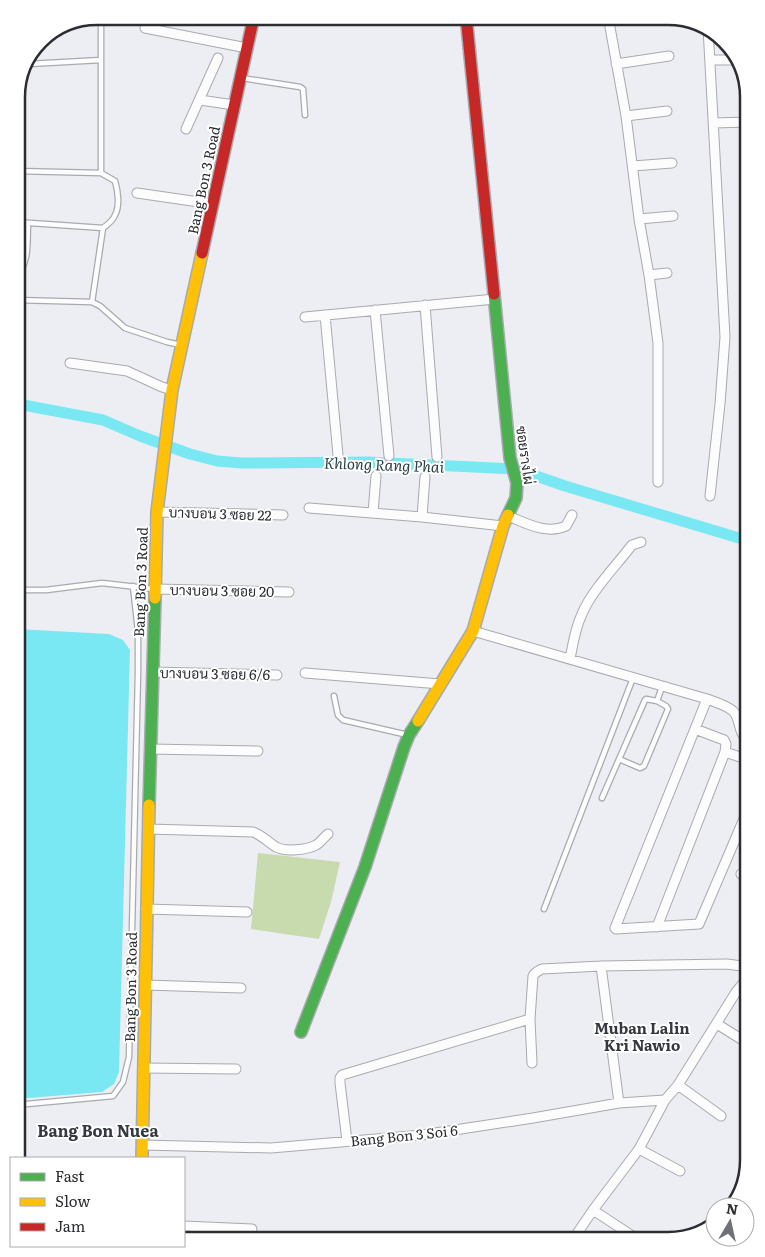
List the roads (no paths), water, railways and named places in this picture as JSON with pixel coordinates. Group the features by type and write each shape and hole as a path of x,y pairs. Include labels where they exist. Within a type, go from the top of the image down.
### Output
{"main road":[{"name":"Bang Bon 3 Road","path":"142,1157 146,909 157,512 172,390 252,25"},
{"name":"ซอยรางไผ่","path":"301,1032 365,867 404,747 409,735 473,631 506,521 516,498 518,484 510,458 467,25"}],"street":[{"path":"610,25 626,116 639,219 658,343 658,482"},
{"path":"145,28 247,48"},
{"path":"709,37 725,337 710,496"},
{"path":"616,64 669,56"},
{"path":"186,129 218,58"},
{"path":"710,60 730,60"},
{"path":"200,100 234,105"},
{"path":"626,116 666,111"},
{"path":"713,122 740,122"},
{"path":"633,166 672,163"},
{"path":"137,193 213,204"},
{"path":"639,219 674,216"},
{"path":"649,275 667,273"},
{"path":"305,317 494,299"},
{"path":"425,305 438,457"},
{"path":"374,310 389,456"},
{"path":"326,315 338,455"},
{"path":"70,363 127,371 172,390"},
{"path":"373,513 376,476"},
{"path":"422,517 425,477"},
{"path":"309,508 422,517 506,521 553,530 566,526 572,515"},
{"name":"บางบอน 3 ซอย 22","path":"157,512 283,515"},
{"path":"570,659 575,634 589,599 632,545 641,542"},
{"name":"บางบอน 3 ซอย 20","path":"155,589 289,592"},
{"path":"473,631 707,699 733,711 740,730"},
{"name":"บางบอน 3 ซอย 6/6","path":"153,672 277,675"},
{"path":"305,673 440,684"},
{"path":"707,699 614,928 616,930 699,924 740,829"},
{"path":"657,927 725,752 726,744 724,740 695,729"},
{"path":"150,749 258,751"},
{"path":"725,752 740,757"},
{"path":"148,829 253,832 260,834 278,848 285,850 298,850 316,845 328,834"},
{"path":"146,909 247,912"},
{"path":"532,1064 530,1019 533,976 542,969 601,966 727,964 740,966"},
{"path":"601,966 619,1103"},
{"path":"145,985 241,988"},
{"path":"578,1232 592,1210 639,1149 665,1100 678,1085 740,987"},
{"path":"347,1141 340,1083 342,1075 530,1019"},
{"path":"717,1024 740,1038"},
{"path":"143,1068 236,1069"},
{"path":"678,1085 722,1116"},
{"name":"Bang Bon 3 Soi 6","path":"142,1145 271,1148 432,1133 619,1103 665,1100"},
{"path":"639,1149 680,1171"},
{"path":"592,1210 626,1232"},
{"path":"185,1226 252,1229"}],"lane":[{"path":"100,172 101,25"},
{"path":"33,64 101,60"},
{"path":"240,78 300,86 303,89 305,115"},
{"path":"25,171 100,172 115,181 118,196 116,214 104,228 92,302"},
{"path":"25,223 104,228"},
{"path":"25,261 28,223"},
{"path":"25,300 92,302 100,306 125,328 182,345"},
{"path":"25,590 46,590 102,583 155,589"},
{"path":"25,1104 113,1096 123,1082 129,1057 138,673 138,631 132,586"},
{"path":"544,909 633,678"},
{"path":"656,701 662,687"},
{"path":"334,696 338,715 343,720 409,735"},
{"path":"602,798 619,759 645,700 656,701 666,706 668,709 644,766 640,768 619,759"}],"water":[{"path":"25,629 109,634 123,640 130,650 119,1072 114,1084 102,1092 25,1098"}],"waterway":[{"name":"Khlong Rang Phai","path":"25,405 103,420 190,454 217,461 242,463 367,462 516,469 565,486 740,538"}],"district":[{"name":"Muban Lalin Kri Nawio","path":"642,1036"},
{"name":"Bang Bon Nuea","path":"98,1130"}]}
